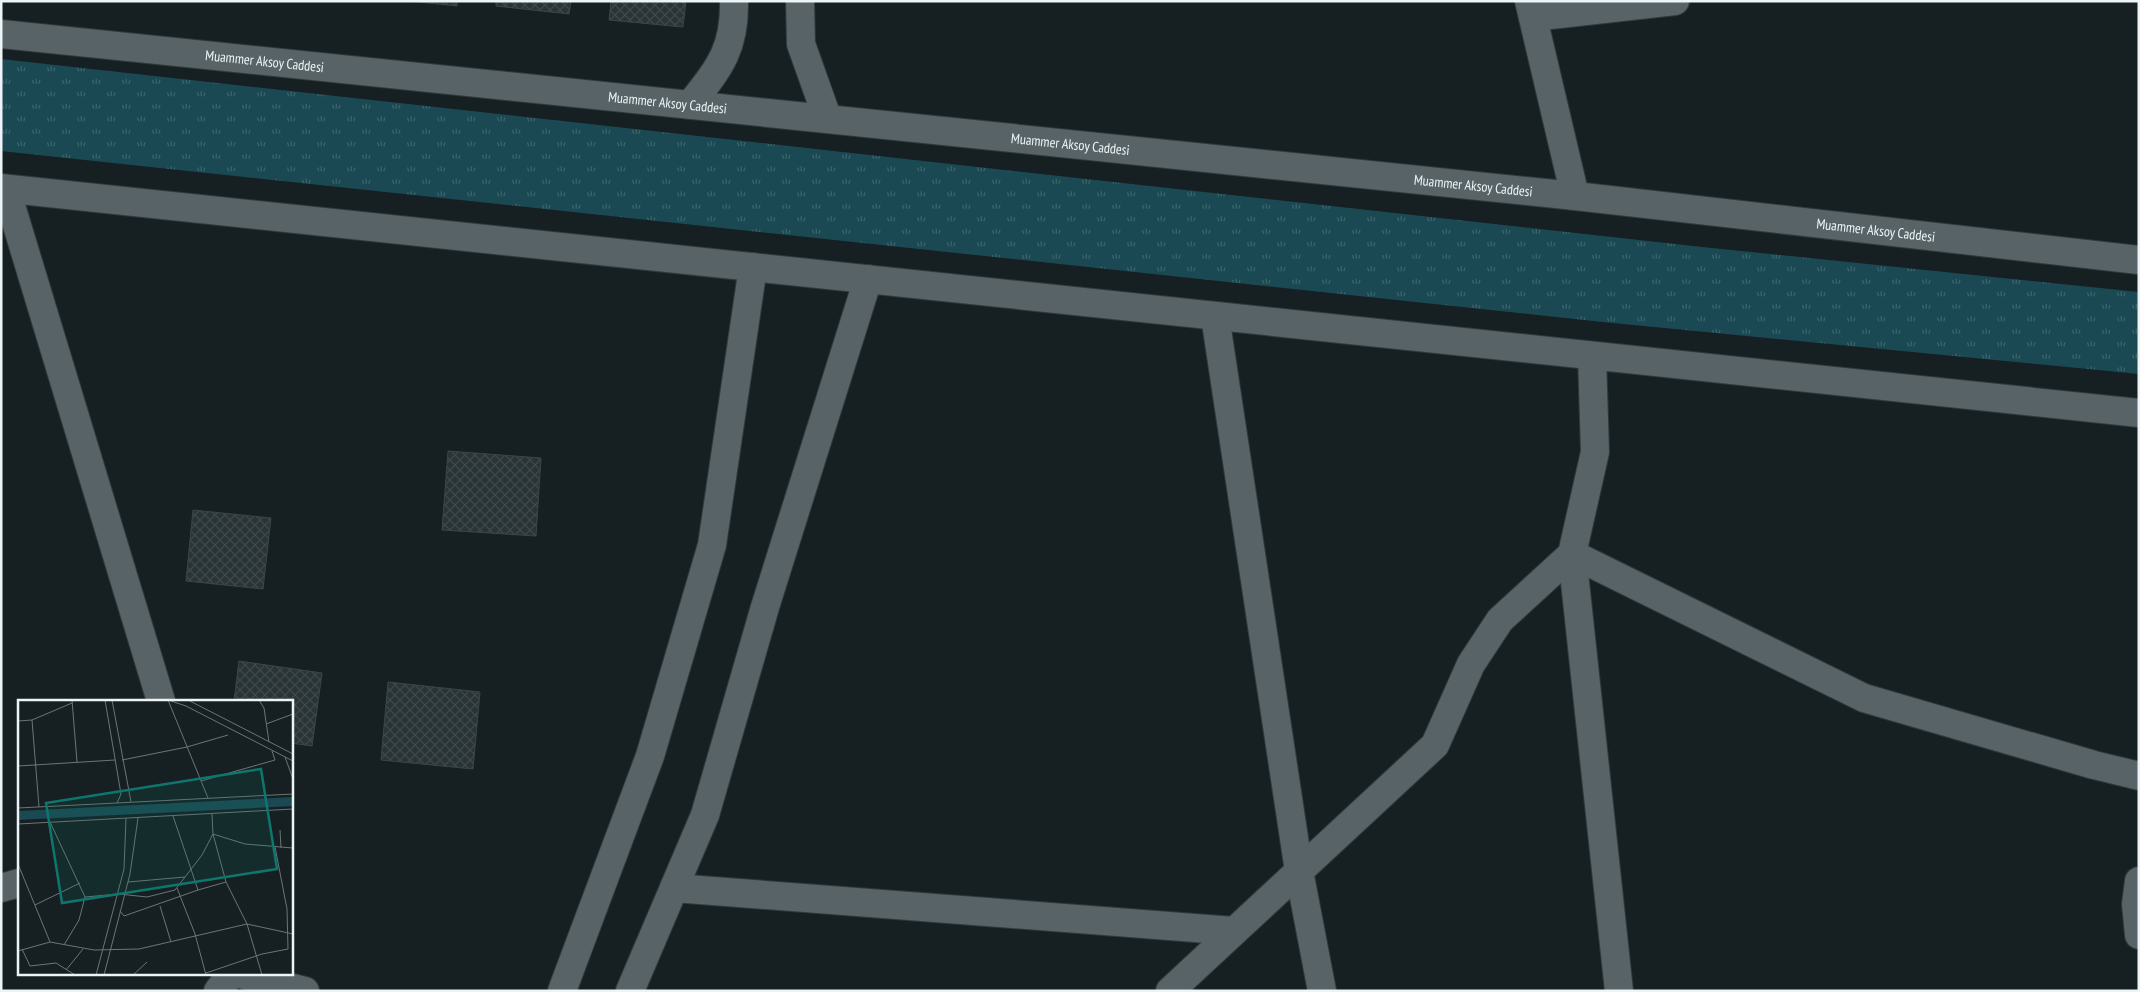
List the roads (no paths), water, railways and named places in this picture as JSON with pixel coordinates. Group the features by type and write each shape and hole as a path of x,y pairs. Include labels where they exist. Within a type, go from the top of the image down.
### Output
{"street":[{"path":"690,105 722,64 735,27 734,1"},
{"path":"800,1 801,44 827,117"},
{"path":"1574,196 1531,9 1674,1"},
{"name":"Muammer Aksoy Caddesi","path":"1,34 690,105 827,117 1574,196 2139,260"},
{"path":"161,700 3,189 2139,413"},
{"path":"562,991 650,756 712,546 753,267"},
{"path":"630,991 705,815 765,607 868,279"},
{"path":"1215,316 1299,871 1322,991"},
{"path":"1592,356 1595,452 1572,554 1619,991"},
{"path":"1170,991 1435,745 1471,664 1500,620 1572,554"},
{"path":"1572,554 1864,698 2094,765 2139,776"},
{"path":"2139,881 2136,904 2139,935"},
{"path":"1,888 18,882"},
{"path":"674,888 1234,931"},
{"path":"218,991 231,974"},
{"path":"240,974 305,991"}]}
